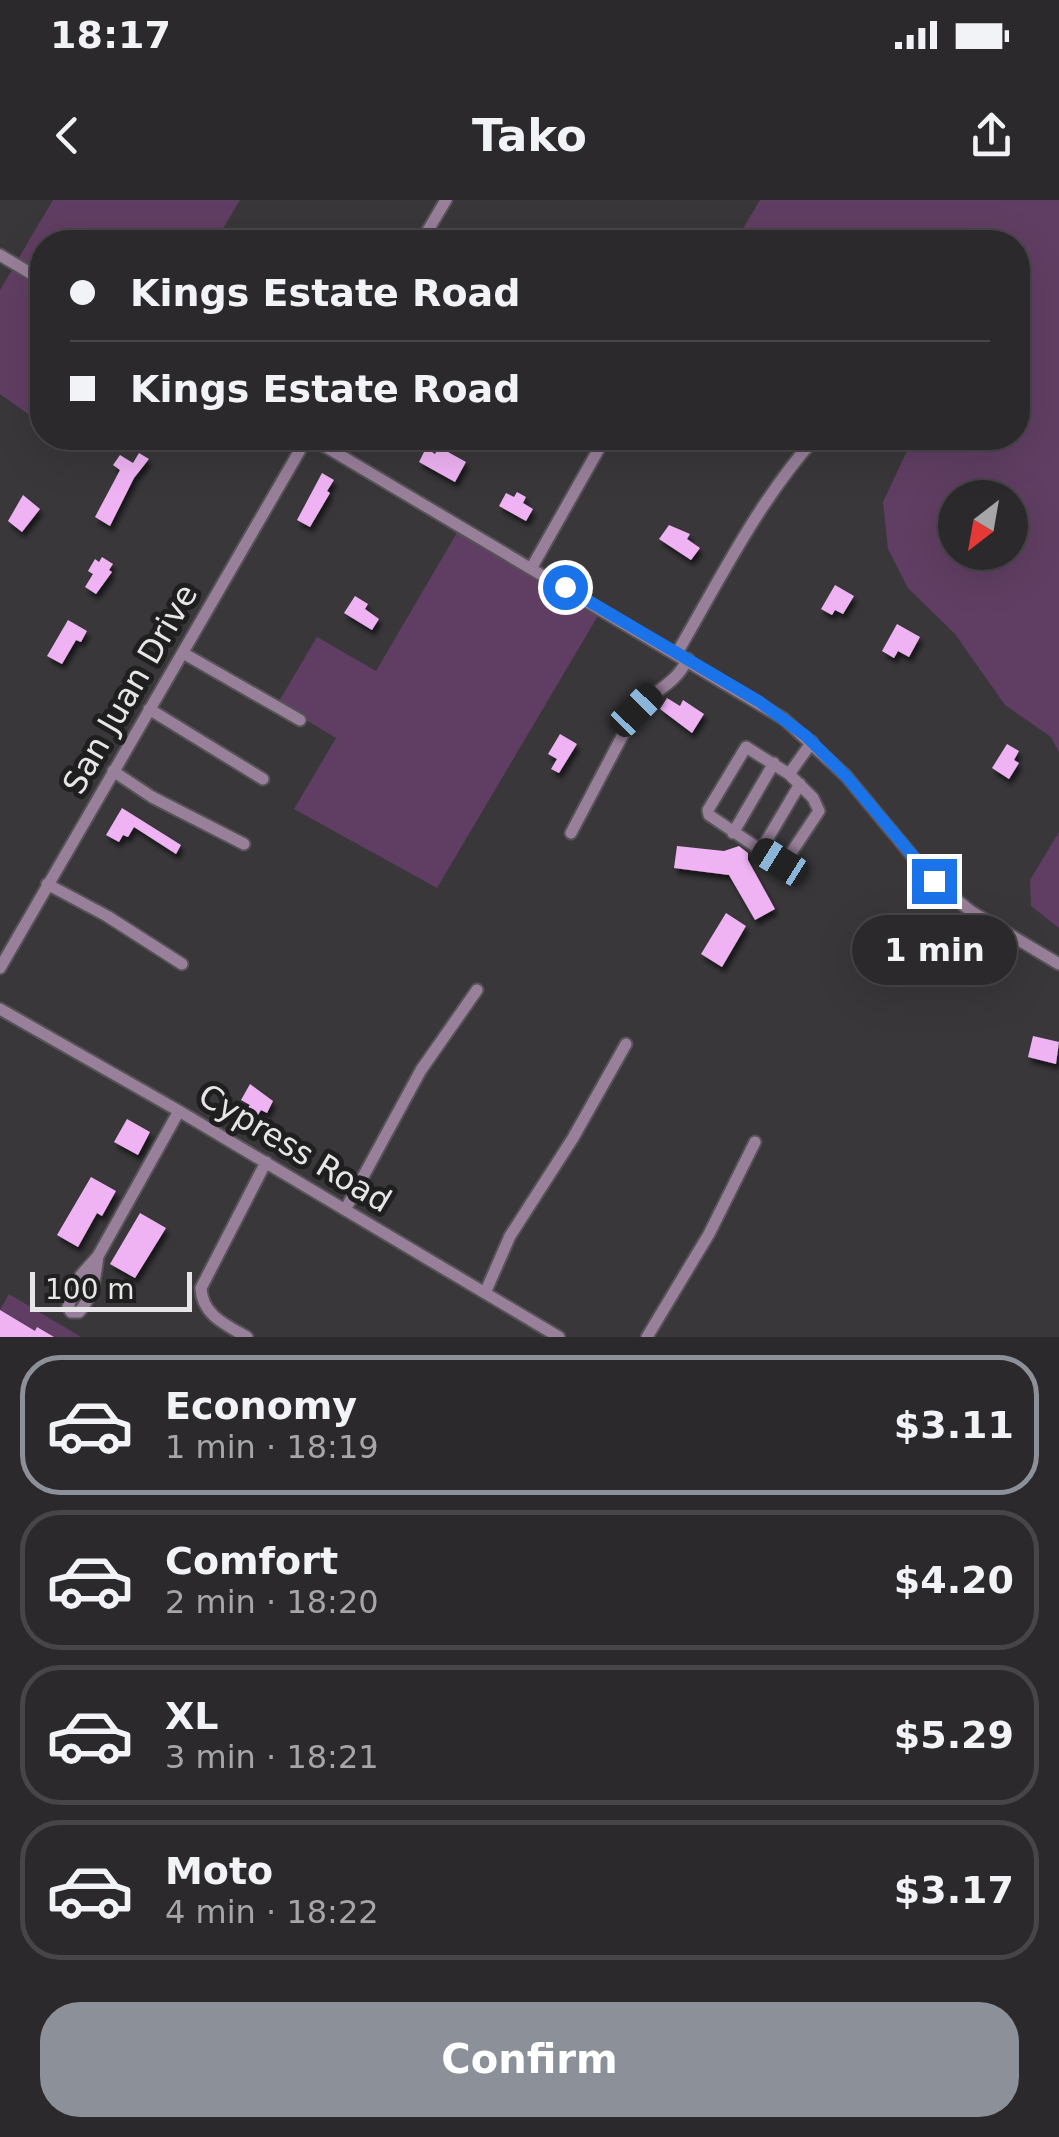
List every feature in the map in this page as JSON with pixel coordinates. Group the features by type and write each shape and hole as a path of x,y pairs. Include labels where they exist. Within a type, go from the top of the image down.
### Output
{"street":[{"path":"428,230 446,200"},
{"path":"0,256 30,273"},
{"name":"San Juan Drive","path":"0,968 302,450"},
{"path":"330,450 760,702 812,742 846,776 934,881 972,912 1059,964"},
{"path":"532,568 598,450"},
{"path":"572,834 636,710 650,695 676,681 683,656 737,546 806,450"},
{"path":"182,653 300,720"},
{"path":"149,709 263,779"},
{"path":"789,774 812,742"},
{"path":"749,747 789,774 818,805 818,816 785,862 713,820 708,810 744,749 749,747"},
{"path":"734,833 774,763"},
{"path":"113,770 152,797 244,844"},
{"path":"761,850 800,784"},
{"path":"48,884 182,964"},
{"path":"345,1210 421,1070 477,990"},
{"name":"Cypress Road","path":"0,1009 559,1337"},
{"path":"485,1293 517,1224 574,1138 626,1044"},
{"path":"98,1256 179,1111"},
{"path":"646,1337 709,1234 754,1142"},
{"path":"247,1337 211,1314 204,1305 201,1288 266,1162"}],"shaded area":[{"path":"53,200 240,200 222,230 35,230"},
{"path":"760,200 1059,200 1059,752 1051,737 1005,705 955,634 908,588 888,549 883,502 907,450 1030,450 1030,230 742,230"},
{"path":"30,239 30,266 18,259"},
{"path":"12,270 30,281 30,415 0,394 0,290"},
{"path":"458,531 599,614 437,888 294,809 336,738 278,703 317,637 376,671"},
{"path":"1059,832 1059,928 1031,906 1030,880"},
{"path":"9,1294 81,1337 0,1337 0,1310"}],"building":[{"path":"425,450 435,454 444,450 466,462 455,482 419,462"},
{"path":"139,453 149,459 134,478 110,526 95,517 120,470 113,465 120,455 133,463"},
{"path":"322,473 334,480 310,527 297,520"},
{"path":"517,492 526,497 523,503 533,509 526,521 499,506 506,493 514,497"},
{"path":"23,495 40,509 22,532 8,521"},
{"path":"669,525 690,534 687,539 700,548 691,560 659,539"},
{"path":"102,557 113,564 109,570 112,572 96,594 85,587 93,574 88,571 95,559 99,562"},
{"path":"835,585 854,596 843,614 835,610 832,615 821,609"},
{"path":"355,596 368,604 365,609 379,619 372,630 344,613"},
{"path":"68,620 87,631 81,642 76,640 62,664 47,656"},
{"path":"897,624 920,637 909,657 898,651 894,658 882,651"},
{"path":"667,698 680,706 683,700 704,714 692,733 660,709"},
{"path":"560,734 577,744 559,773 551,769 557,759 548,754"},
{"path":"1007,744 1019,751 1014,760 1019,763 1009,779 992,768"},
{"path":"122,808 181,845 176,854 134,827 119,842 106,835"},
{"path":"677,846 724,851 739,846 748,853 748,860 775,909 755,920 729,875 674,868"},
{"path":"726,913 746,926 722,967 701,954"},
{"path":"1033,1036 1059,1042 1056,1064 1028,1057"},
{"path":"250,1084 273,1101 267,1113 261,1110 258,1115 241,1100"},
{"path":"127,1119 150,1132 138,1155 114,1142"},
{"path":"91,1177 116,1191 102,1216 97,1213 78,1247 57,1235"},
{"path":"140,1213 166,1228 135,1278 110,1264"},
{"path":"0,1310 35,1331 37,1327 54,1337 0,1337"}],"route":[{"path":"565,587 760,702 806,736 846,776 934,881"}]}
